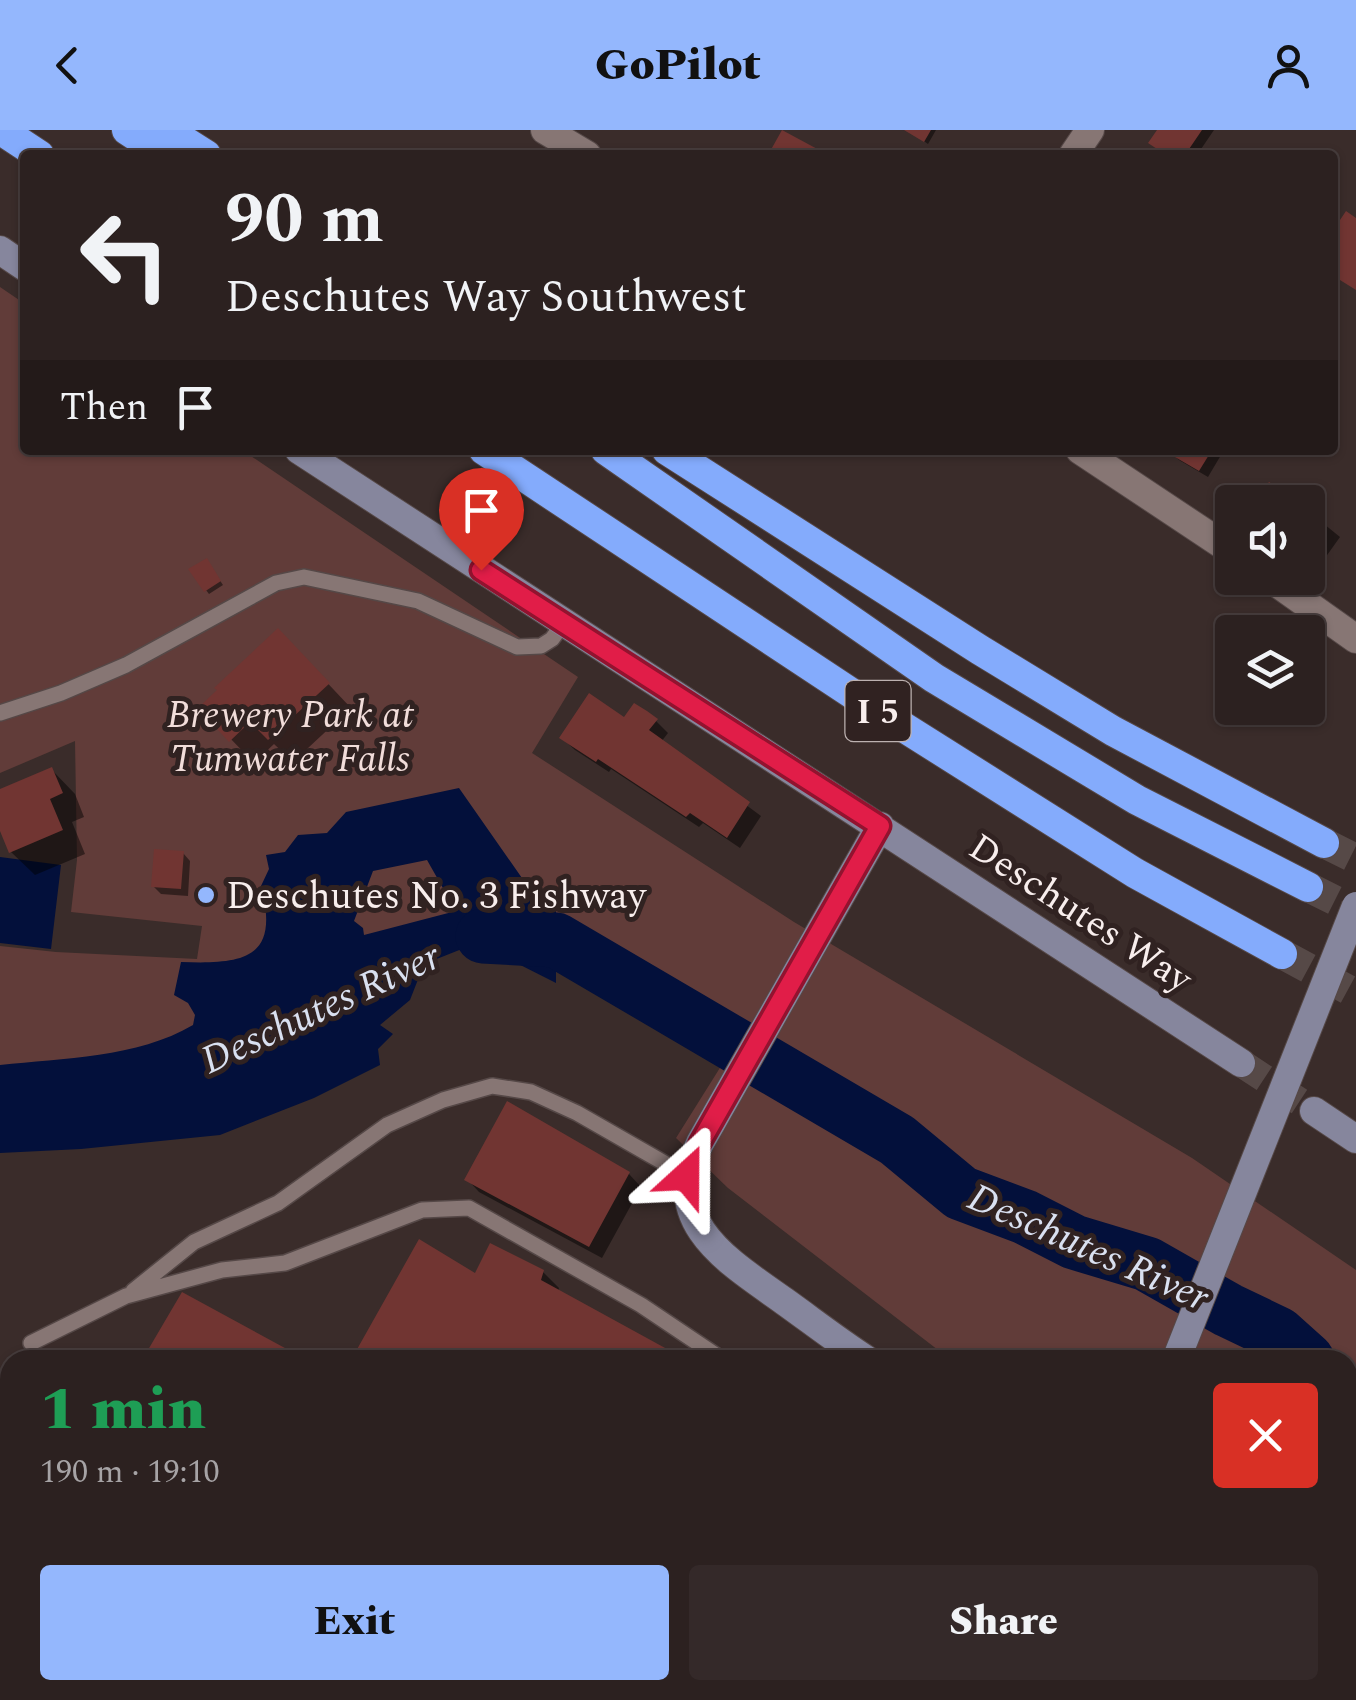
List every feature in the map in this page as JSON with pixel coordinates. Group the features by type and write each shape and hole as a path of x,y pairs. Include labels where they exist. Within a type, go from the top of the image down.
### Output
{"highway":[{"path":"1,130 31,150"},
{"path":"127,130 157,150"},
{"path":"167,130 198,150"},
{"name":"I 5","path":"492,455 886,716 1135,873 1282,954"},
{"name":"I 5","path":"613,455 934,678 1138,800 1308,887"},
{"path":"675,455 1113,731 1324,843"}],"main road":[{"name":"Deschutes Way","path":"307,455 1241,1062"},
{"path":"852,1350 725,1259 701,1232 686,1176 700,1143 880,826"},
{"path":"1180,1350 1356,906"},
{"path":"1314,1112 1356,1138"}],"street":[{"path":"545,130 579,150"},
{"path":"1088,455 1215,540"},
{"path":"1294,595 1356,640"}],"lane":[{"path":"0,713 101,676 276,583 304,577 418,602 518,647 541,646 563,624"},
{"path":"126,1296 194,1242 278,1202 388,1124 442,1100 492,1086 531,1092 577,1113 686,1176"},
{"path":"31,1343 126,1296 222,1270 286,1263 422,1210 469,1208 641,1305 708,1350"}],"green space":[{"name":"Brewery Park at Tumwater Falls","path":"0,287 20,301 20,455 249,455 578,677 532,753 794,922 1192,1158 1356,1270 1356,1350 938,1350 728,1188 676,1138 733,1047 663,1001 556,940 473,936 0,1101 0,946 197,959 202,926 71,912 77,860 75,741 0,773"}],"water":[{"path":"459,788 531,891 556,905 556,983 477,943 424,964 410,1000 380,1025 393,1034 378,1049 380,1065 314,1098 220,1135 0,1153 0,1065 124,1050 193,1025 195,1015 188,1003 174,995 181,962 222,962 251,953 260,944 265,930 261,886 269,869 266,855 285,852 298,835 327,833 346,812","holes":["427,860 456,911 364,935 363,928 354,921 373,871"]},
{"path":"0,857 61,865 51,949 0,943"}],"building":[{"path":"782,130 819,150 771,150"},
{"path":"904,130 931,130 924,142"},
{"path":"1157,130 1202,130 1188,150 1158,150 1148,143"},
{"path":"1346,211 1356,218 1356,290 1338,279 1340,220"},
{"path":"1171,455 1209,455 1199,471"},
{"path":"207,558 221,581 204,592 188,569"},
{"path":"278,628 330,683 268,740 250,722 229,742 198,708"},
{"path":"589,693 624,717 634,703 647,711 658,719 649,730 750,802 727,838 559,738"},
{"path":"52,767 63,793 50,799 63,830 9,853 0,831 0,789"},
{"path":"154,849 184,851 181,889 151,887"},
{"path":"507,1101 630,1172 589,1247 464,1180"},
{"path":"419,1239 475,1273 490,1243 544,1270 541,1280 669,1350 357,1350"},
{"path":"182,1292 289,1350 148,1350"}],"waterway":[{"name":"Deschutes River","path":"483,936 556,940 897,1140 961,1193 1025,1217 1074,1242 1147,1264 1278,1334 1296,1350"}],"tunnel":[{"path":"1324,843 1356,859"},
{"path":"1308,887 1356,911"},
{"path":"1282,954 1356,994"},
{"path":"1241,1063 1314,1111"}],"place":[{"name":"Deschutes No. 3 Fishway","path":"206,895"}],"route":[{"path":"481,570 880,826 700,1143 686,1176"}]}
